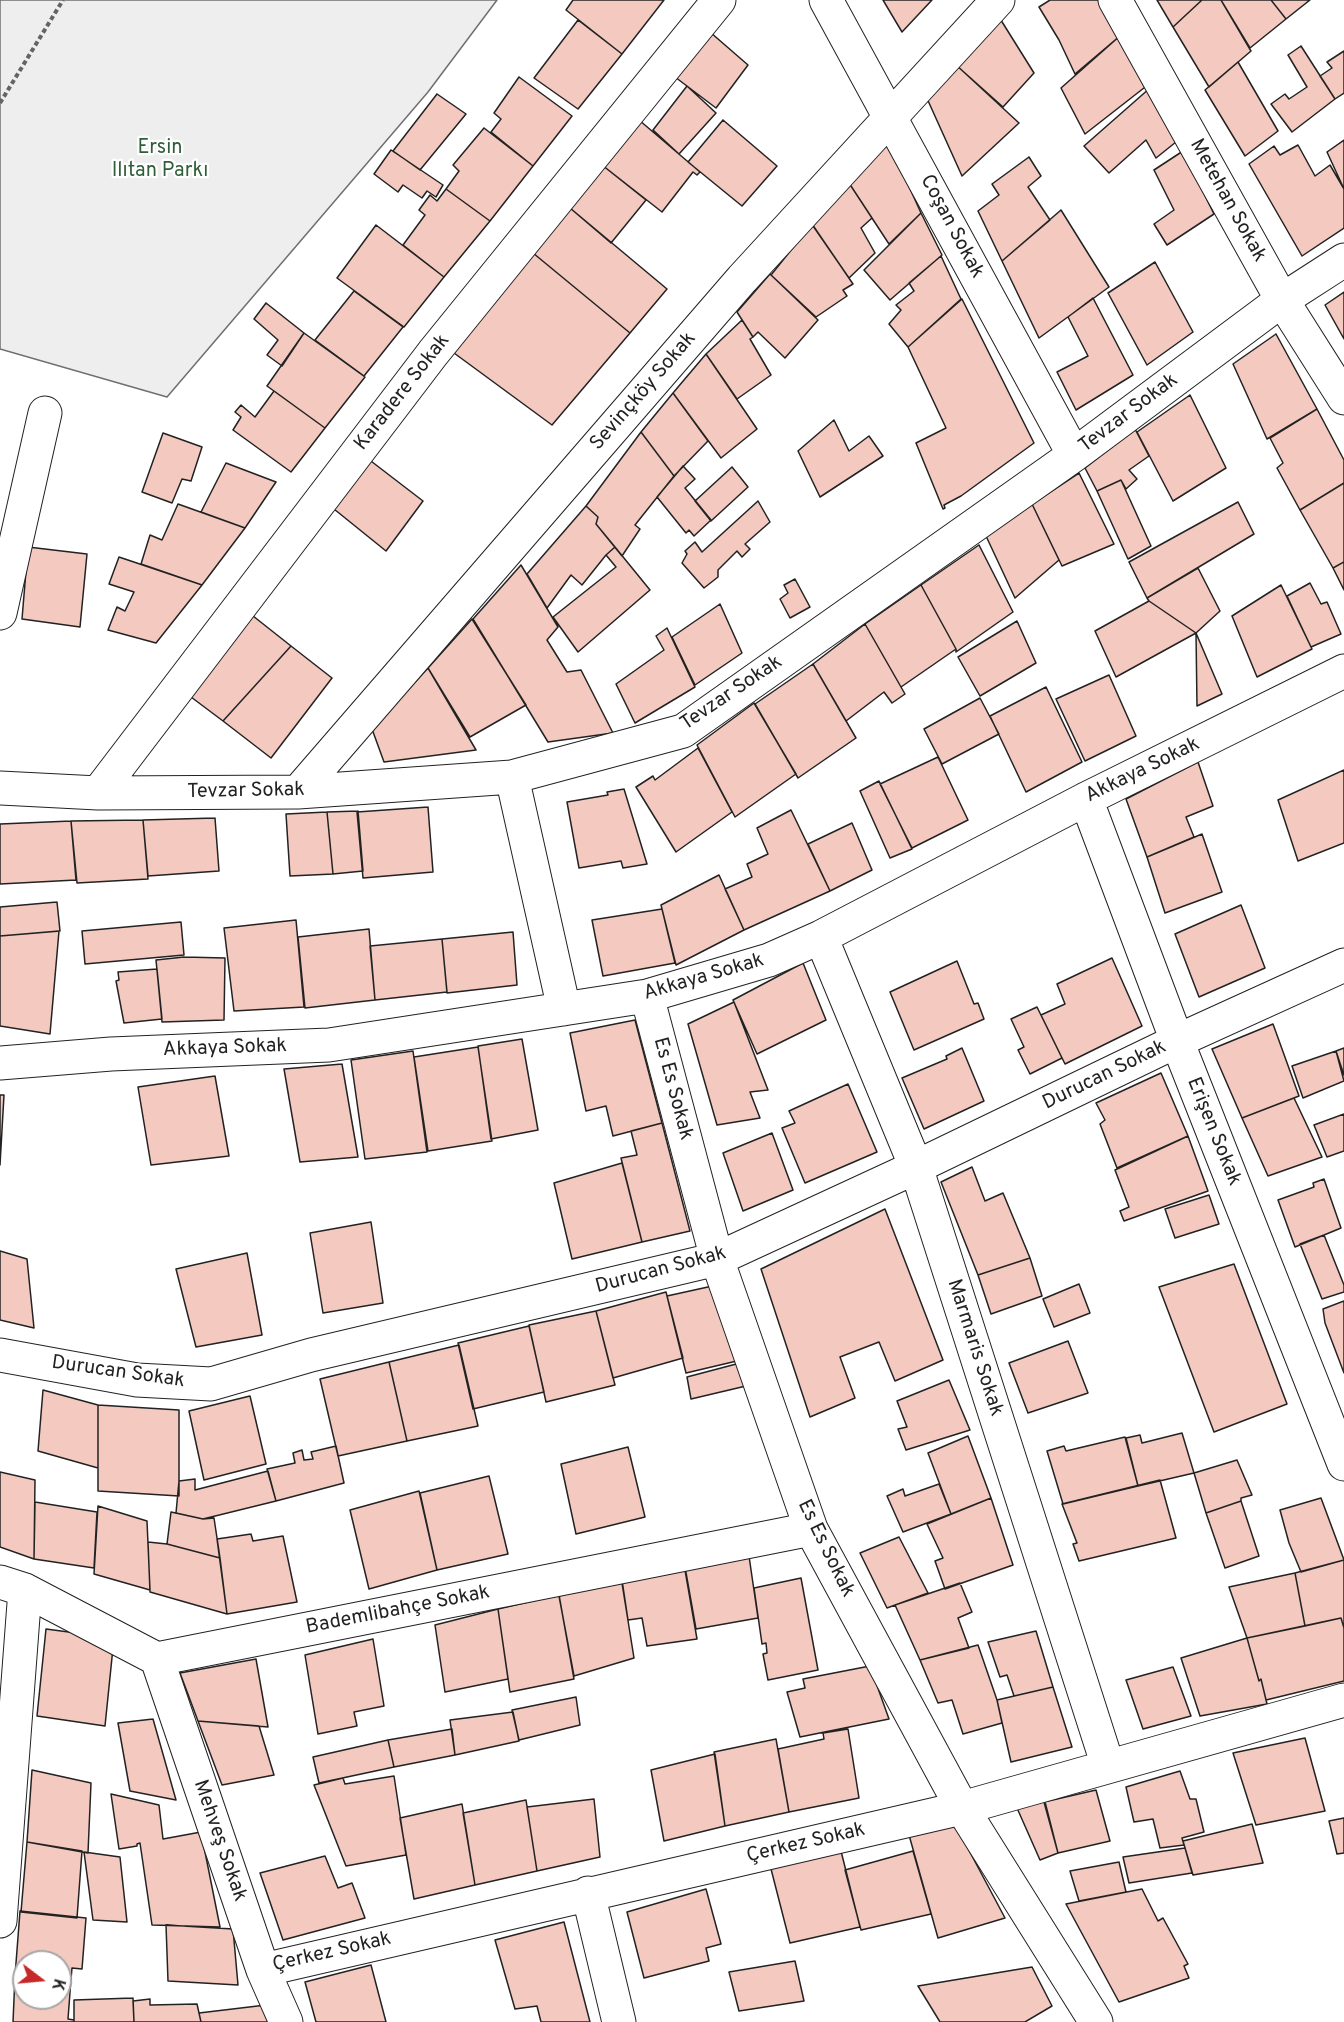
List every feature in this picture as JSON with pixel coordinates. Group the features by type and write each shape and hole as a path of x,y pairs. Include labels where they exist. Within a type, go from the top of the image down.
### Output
{"street":[{"name":"Karadere Sokak","path":"98,793 433,353 719,0"},
{"name":"Coşan Sokak","path":"826,0 1074,455"},
{"name":"Sevinçköy Sokak","path":"298,792 742,279 998,0"},
{"name":"Metehan Sokak","path":"1115,0 1282,300 1344,398"},
{"name":"Tevzar Sokak","path":"0,788 98,793 298,792 512,777 683,731 1074,455 1282,300 1344,260"},
{"path":"0,613 8,536 45,413"},
{"name":"Akkaya Sokak","path":"0,1063 111,1054 329,1045 647,996 769,960 821,937 1086,799 1343,673"},
{"path":"512,777 564,1009"},
{"name":"Erişen Sokak","path":"1086,799 1177,1041 1344,1464"},
{"name":"Marmaris Sokak","path":"821,937 916,1167 1108,1766"},
{"name":"Durucan Sokak","path":"0,1355 137,1380 212,1384 311,1355 717,1259 916,1167 1177,1041 1344,965"},
{"name":"Es Es Sokak","path":"647,996 717,1259 811,1529 962,1808 1096,2022"},
{"name":"Bademlibahçe Sokak","path":"157,1659 811,1529"},
{"path":"0,1921 12,1586 157,1659"},
{"name":"Mehveş Sokak","path":"157,1659 263,1970 286,2022"},
{"name":"Çerkez Sokak","path":"263,1970 962,1808 1344,1700"},
{"path":"588,1893 619,2022"}],"path":[{"path":"0,103 63,0"}],"green space":[{"name":"Ersin Ilıtan Parkı","path":"0,0 497,0 428,92 167,397 0,349"}],"building":[{"path":"573,0 664,0 622,54 566,10"},
{"path":"883,0 932,0 902,32"},
{"path":"1050,0 1107,0 1121,35 1075,74 1059,40 1039,7"},
{"path":"1157,0 1202,0 1173,27"},
{"path":"1202,0 1221,0 1251,51 1209,87 1173,27"},
{"path":"1221,0 1271,0 1286,19 1250,48"},
{"path":"1271,0 1310,0 1286,19"},
{"path":"999,17 1034,73 1003,107 956,65"},
{"path":"578,20 622,54 578,109 534,78"},
{"path":"710,32 748,65 716,108 675,77"},
{"path":"1121,35 1149,84 1085,134 1061,88"},
{"path":"1301,46 1335,99 1292,132 1271,104 1285,94 1289,99 1307,87 1288,55"},
{"path":"1344,51 1344,93 1335,99 1320,76 1332,68 1327,62"},
{"path":"1238,62 1278,131 1245,156 1205,90"},
{"path":"954,63 1019,123 962,176 925,94"},
{"path":"519,77 572,116 533,166 491,132 501,119 494,113"},
{"path":"687,86 716,113 679,154 653,130"},
{"path":"1150,88 1176,142 1156,158 1146,140 1109,173 1084,146"},
{"path":"437,94 466,114 420,170 393,151"},
{"path":"639,120 700,172 697,175 693,172 662,212 602,165"},
{"path":"723,120 777,166 742,206 688,162"},
{"path":"484,128 533,166 490,221 446,189 459,171 453,165"},
{"path":"888,140 921,213 889,244 849,183"},
{"path":"1344,140 1344,189 1327,152"},
{"path":"1298,145 1315,176 1330,165 1344,189 1344,228 1302,256 1249,164 1274,146 1280,155"},
{"path":"391,150 443,185 436,197 427,191 422,198 403,185 398,192 374,174"},
{"path":"1183,151 1214,214 1167,245 1154,224 1174,210 1154,170"},
{"path":"1029,157 1041,176 1028,187 1050,220 1002,261 978,211 999,195 992,184"},
{"path":"602,165 646,200 611,243 570,208"},
{"path":"849,183 872,218 861,228 875,253 849,278 811,223"},
{"path":"446,189 490,221 444,277 403,245 425,215 419,210 430,195 437,201"},
{"path":"570,208 667,289 630,333 533,253"},
{"path":"1061,210 1109,287 1039,338 1002,261"},
{"path":"921,213 942,255 890,300 864,270"},
{"path":"812,224 853,284 843,290 847,296 816,317 771,275"},
{"path":"376,225 444,277 404,327 337,278"},
{"path":"533,253 630,333 552,425 454,353"},
{"path":"941,256 961,299 908,347 889,324 901,310 896,305 914,291 909,283"},
{"path":"1155,262 1193,332 1147,365 1108,293"},
{"path":"770,274 818,320 785,358 758,332 753,337 737,312"},
{"path":"354,291 403,327 364,376 315,340"},
{"path":"1344,292 1344,339 1325,305"},
{"path":"1093,298 1133,375 1076,410 1057,372 1088,356 1068,317"},
{"path":"962,299 1034,443 961,496 944,505 943,509 916,443 946,428 908,347"},
{"path":"266,303 304,333 282,366 267,355 278,340 254,319"},
{"path":"742,320 753,337 750,339 771,375 737,399 706,354"},
{"path":"304,333 365,377 325,428 267,386"},
{"path":"1276,334 1317,409 1267,439 1233,364"},
{"path":"706,354 757,429 721,458 673,393"},
{"path":"274,391 325,428 291,472 233,430 241,417 235,412 241,405 255,417"},
{"path":"673,393 708,441 674,476 641,432"},
{"path":"1190,395 1226,468 1173,501 1137,432"},
{"path":"1317,409 1344,460 1344,483 1300,510 1277,468 1283,463 1270,438"},
{"path":"834,420 849,451 869,436 883,456 820,497 798,451"},
{"path":"1135,429 1149,456 1129,470 1137,479 1126,489 1121,480 1097,491 1085,468"},
{"path":"641,432 674,476 635,525 640,529 622,556 596,524 598,517 586,506"},
{"path":"163,433 202,447 191,481 182,479 172,503 142,492"},
{"path":"367,458 423,501 386,551 329,505"},
{"path":"226,463 276,482 245,528 201,512"},
{"path":"683,466 695,479 685,488 711,520 694,536 689,530 686,533 657,497"},
{"path":"732,467 748,487 711,521 695,501"},
{"path":"1079,473 1114,544 1062,566 1032,504"},
{"path":"1121,480 1151,546 1128,559 1097,491"},
{"path":"1344,483 1344,562 1333,568 1300,510"},
{"path":"758,501 770,522 745,544 750,549 742,557 737,551 718,570 718,577 704,588 682,563 687,554 685,551 695,542 702,552"},
{"path":"1238,502 1254,534 1147,598 1129,562"},
{"path":"178,504 245,528 202,585 141,564 150,535 162,540"},
{"path":"1032,504 1059,560 1015,598 986,536"},
{"path":"586,506 598,517 596,524 615,547 582,585 571,575 547,608 527,574"},
{"path":"979,545 1013,612 956,652 921,585"},
{"path":"28,547 87,554 80,627 22,619"},
{"path":"615,547 650,590 578,652 553,617 616,567 606,555"},
{"path":"119,557 202,585 156,643 108,630 117,607 125,611 134,592 109,584"},
{"path":"1344,562 1344,590 1333,568"},
{"path":"521,565 558,627 547,640 567,672 581,670 613,733 548,742 473,619"},
{"path":"1198,568 1220,611 1196,633 1147,598"},
{"path":"795,579 810,607 790,618 780,599 788,593 784,585"},
{"path":"1310,583 1321,604 1327,602 1341,634 1311,647 1287,596"},
{"path":"921,585 956,649 901,687 865,624"},
{"path":"1281,585 1312,649 1257,677 1232,616"},
{"path":"1149,601 1196,633 1116,677 1095,631"},
{"path":"720,604 742,653 695,685 672,637"},
{"path":"248,612 291,646 223,721 183,691"},
{"path":"472,619 526,705 470,737 428,668"},
{"path":"1017,621 1036,663 980,696 958,657"},
{"path":"865,624 905,694 892,703 884,692 846,721 813,664"},
{"path":"667,628 695,687 635,723 616,684 664,650 656,636"},
{"path":"1196,633 1222,694 1197,706"},
{"path":"291,646 332,678 271,758 223,721"},
{"path":"813,664 856,738 798,778 755,704"},
{"path":"428,668 476,750 384,762 372,729"},
{"path":"1109,675 1136,736 1085,761 1056,699"},
{"path":"1046,687 1082,762 1026,792 990,716"},
{"path":"980,698 999,734 942,764 924,729"},
{"path":"754,703 796,774 735,817 697,745"},
{"path":"698,748 732,812 676,852 636,787 653,776 655,780"},
{"path":"938,757 968,820 912,848 880,784"},
{"path":"1198,762 1213,806 1186,817 1194,837 1147,857 1126,799"},
{"path":"1344,770 1344,843 1298,861 1278,800"},
{"path":"879,781 912,849 890,858 860,791"},
{"path":"624,789 647,864 623,868 621,861 579,868 567,802 608,795 607,792"},
{"path":"428,807 433,872 363,878 357,812"},
{"path":"791,810 830,891 744,930 725,889 752,877 747,864 768,854 757,828"},
{"path":"358,811 363,871 333,874 327,812"},
{"path":"327,812 333,874 290,876 286,814"},
{"path":"215,818 219,871 148,876 143,820"},
{"path":"143,820 148,879 77,883 71,821"},
{"path":"71,821 76,880 0,884 0,824"},
{"path":"852,823 872,870 830,891 808,844"},
{"path":"1202,834 1222,892 1165,913 1147,857"},
{"path":"719,875 744,930 676,965 661,905"},
{"path":"57,902 60,931 0,936 0,907"},
{"path":"1241,905 1265,968 1199,997 1175,934"},
{"path":"662,909 675,963 603,976 592,920"},
{"path":"296,920 304,1007 234,1011 224,928"},
{"path":"181,922 184,955 85,964 82,931"},
{"path":"369,929 375,1000 305,1008 298,937"},
{"path":"59,931 50,1034 0,1026 0,936"},
{"path":"513,932 517,985 447,993 442,939"},
{"path":"442,939 447,992 375,1000 370,946"},
{"path":"184,957 225,958 224,1020 162,1022 156,960"},
{"path":"1112,958 1142,1026 1065,1064 1041,1015 1065,1004 1057,984"},
{"path":"957,961 974,1004 978,1003 984,1019 914,1050 890,992"},
{"path":"803,963 826,1020 757,1054 733,1000"},
{"path":"157,969 162,1019 124,1023 116,981 119,980 118,972"},
{"path":"734,1002 768,1090 750,1092 760,1118 717,1125 688,1024"},
{"path":"1037,1007 1062,1058 1030,1074 1018,1050 1024,1047 1011,1019"},
{"path":"635,1020 662,1123 613,1136 606,1106 586,1111 570,1033"},
{"path":"1273,1024 1299,1096 1242,1118 1212,1049"},
{"path":"522,1039 538,1130 491,1139 478,1046"},
{"path":"478,1047 492,1141 428,1151 414,1057"},
{"path":"962,1048 984,1101 924,1129 902,1078 947,1059 946,1056"},
{"path":"1344,1048 1344,1075 1336,1051"},
{"path":"413,1051 427,1152 365,1159 351,1060"},
{"path":"1336,1051 1344,1081 1303,1098 1292,1066"},
{"path":"342,1064 358,1157 300,1162 284,1069"},
{"path":"1161,1073 1188,1136 1117,1168 1100,1124 1105,1120 1096,1103"},
{"path":"215,1076 229,1156 151,1165 138,1087"},
{"path":"848,1084 877,1152 805,1183 782,1128 795,1123 789,1111"},
{"path":"0,1095 4,1095 0,1165"},
{"path":"1294,1098 1322,1157 1268,1176 1242,1118"},
{"path":"1344,1114 1344,1151 1327,1157 1314,1125"},
{"path":"662,1123 690,1231 642,1242 621,1158 637,1155 631,1131"},
{"path":"772,1133 793,1190 743,1211 723,1153"},
{"path":"1188,1136 1208,1191 1124,1221 1120,1211 1129,1207 1115,1170"},
{"path":"622,1163 642,1242 572,1259 554,1183"},
{"path":"972,1167 985,1201 1003,1193 1030,1258 978,1275 941,1182"},
{"path":"1324,1179 1341,1228 1295,1247 1278,1200 1314,1187 1313,1183"},
{"path":"1209,1195 1219,1224 1175,1238 1165,1209"},
{"path":"885,1209 943,1360 895,1381 879,1342 840,1357 855,1398 810,1417 761,1269"},
{"path":"371,1222 383,1303 323,1313 310,1233"},
{"path":"1324,1235 1344,1285 1344,1292 1322,1299 1300,1244"},
{"path":"0,1251 27,1259 34,1328 0,1320"},
{"path":"247,1253 262,1335 196,1347 176,1269"},
{"path":"1030,1258 1042,1296 991,1314 978,1275"},
{"path":"1234,1264 1287,1404 1214,1432 1159,1287"},
{"path":"1079,1284 1090,1313 1054,1327 1043,1299"},
{"path":"717,1285 741,1360 686,1373 667,1296"},
{"path":"666,1292 683,1358 613,1378 596,1311"},
{"path":"1344,1301 1344,1373 1325,1323 1323,1309"},
{"path":"596,1311 615,1385 546,1402 529,1325"},
{"path":"529,1326 544,1392 473,1409 458,1343"},
{"path":"1068,1341 1088,1393 1028,1413 1009,1363"},
{"path":"459,1345 478,1426 407,1441 389,1362"},
{"path":"389,1362 407,1441 338,1456 320,1379"},
{"path":"740,1363 746,1386 691,1399 687,1377"},
{"path":"949,1380 970,1430 906,1450 898,1429 907,1427 897,1401"},
{"path":"43,1390 98,1405 98,1468 38,1451"},
{"path":"250,1396 266,1464 204,1480 189,1411"},
{"path":"98,1405 179,1410 179,1496 98,1491"},
{"path":"1182,1433 1194,1473 1138,1486 1126,1438 1140,1435 1142,1443"},
{"path":"968,1436 991,1498 951,1514 928,1453"},
{"path":"1125,1437 1138,1486 1063,1504 1047,1451 1064,1446 1066,1451"},
{"path":"336,1446 344,1483 276,1501 267,1469 295,1463 293,1453 302,1450 304,1460 313,1459 311,1452"},
{"path":"628,1447 645,1517 576,1534 561,1464"},
{"path":"1237,1460 1252,1495 1206,1513 1194,1473"},
{"path":"268,1471 276,1501 203,1519 176,1513 179,1481 195,1479 195,1490"},
{"path":"0,1472 35,1480 34,1559 0,1547"},
{"path":"489,1476 508,1554 437,1570 420,1493"},
{"path":"1160,1480 1176,1538 1079,1561 1073,1544 1077,1543 1062,1504"},
{"path":"939,1484 951,1514 903,1532 887,1496 903,1489 905,1496"},
{"path":"419,1491 437,1570 369,1589 350,1510"},
{"path":"991,1498 1013,1565 945,1589 935,1561 943,1558 927,1524"},
{"path":"1321,1498 1344,1560 1301,1572 1289,1543 1280,1510"},
{"path":"1241,1501 1259,1556 1225,1568 1206,1513"},
{"path":"35,1502 97,1512 94,1568 34,1559"},
{"path":"98,1506 147,1521 150,1590 94,1574"},
{"path":"171,1512 203,1519 214,1518 220,1558 167,1544"},
{"path":"251,1534 253,1541 283,1536 297,1602 227,1614 217,1539"},
{"path":"899,1537 928,1593 887,1608 860,1553"},
{"path":"148,1542 167,1544 220,1558 227,1614 150,1592"},
{"path":"749,1556 758,1618 696,1629 685,1567"},
{"path":"1344,1560 1344,1628 1341,1618 1305,1626 1295,1573"},
{"path":"685,1570 697,1639 647,1646 642,1618 628,1620 622,1580"},
{"path":"1295,1573 1305,1626 1247,1638 1229,1587"},
{"path":"621,1577 634,1658 574,1676 559,1596"},
{"path":"801,1578 818,1670 768,1680 763,1654 767,1653 766,1643 762,1644 754,1588"},
{"path":"960,1583 972,1612 958,1618 969,1648 920,1660 895,1605"},
{"path":"559,1595 574,1679 510,1692 498,1609"},
{"path":"498,1609 508,1679 445,1692 435,1625"},
{"path":"1341,1618 1344,1628 1344,1681 1266,1700 1247,1638"},
{"path":"46,1629 114,1638 105,1726 37,1716"},
{"path":"1036,1631 1053,1687 1014,1696 1007,1675 1000,1677 988,1642"},
{"path":"1247,1638 1267,1704 1200,1716 1181,1658"},
{"path":"373,1639 384,1706 354,1712 357,1726 318,1734 305,1655"},
{"path":"978,1645 997,1700 1002,1723 963,1734 952,1700 938,1703 920,1660"},
{"path":"256,1659 268,1727 198,1721 180,1673"},
{"path":"870,1666 889,1719 800,1737 787,1692 805,1688 803,1679"},
{"path":"1173,1667 1191,1716 1143,1729 1126,1680"},
{"path":"1053,1687 1072,1747 1011,1762 997,1700"},
{"path":"576,1697 580,1725 519,1740 512,1710"},
{"path":"513,1712 519,1741 455,1755 450,1720"},
{"path":"153,1719 176,1800 130,1791 118,1723"},
{"path":"198,1721 259,1726 274,1775 222,1785"},
{"path":"452,1729 455,1755 394,1767 388,1740"},
{"path":"848,1729 859,1798 789,1812 778,1749 824,1739 823,1733"},
{"path":"1305,1738 1325,1811 1256,1825 1233,1753"},
{"path":"776,1739 789,1812 725,1826 714,1752"},
{"path":"388,1740 394,1767 319,1783 313,1757"},
{"path":"715,1754 725,1826 664,1841 651,1770"},
{"path":"32,1770 91,1783 88,1853 27,1842"},
{"path":"1180,1771 1190,1799 1196,1799 1204,1832 1182,1838 1184,1845 1160,1848 1153,1819 1134,1822 1126,1787"},
{"path":"394,1776 406,1855 346,1866 314,1785 343,1778 345,1784"},
{"path":"1096,1790 1110,1841 1058,1853 1044,1802"},
{"path":"111,1794 159,1805 163,1839 201,1832 220,1927 152,1925 140,1843 137,1846 119,1849"},
{"path":"1044,1798 1058,1853 1040,1860 1017,1808"},
{"path":"594,1799 600,1857 537,1871 527,1807"},
{"path":"526,1800 537,1871 475,1885 463,1813"},
{"path":"462,1804 475,1885 414,1899 400,1818"},
{"path":"1344,1818 1344,1853 1337,1854 1329,1821"},
{"path":"955,1824 1005,1918 938,1938 909,1835"},
{"path":"1252,1824 1263,1863 1193,1875 1183,1841"},
{"path":"27,1842 82,1851 77,1918 21,1912"},
{"path":"1185,1848 1192,1873 1129,1883 1123,1857"},
{"path":"841,1851 860,1927 790,1943 770,1865"},
{"path":"913,1851 931,1914 861,1930 845,1870"},
{"path":"84,1852 120,1857 127,1922 93,1920"},
{"path":"325,1856 338,1888 352,1883 365,1918 283,1940 260,1873"},
{"path":"1119,1862 1126,1892 1079,1901 1070,1871"},
{"path":"706,1889 721,1944 706,1948 709,1961 644,1978 627,1912"},
{"path":"1142,1889 1158,1921 1163,1918 1188,1964 1184,1966 1189,1978 1119,2002 1066,1904"},
{"path":"20,1911 86,1918 82,1969 72,1968 72,1950 17,1950"},
{"path":"564,1922 590,2022 541,2022 537,2006 515,2009 495,1940"},
{"path":"166,1925 233,1929 238,1985 168,1981"},
{"path":"795,1961 804,2001 739,2011 729,1972"},
{"path":"371,1965 386,2022 316,2022 305,1982"},
{"path":"1032,1967 1052,2006 1025,2022 940,2022 918,1986"},
{"path":"133,1998 134,2022 74,2022 74,2000"},
{"path":"150,1999 150,2005 197,2004 201,2022 134,2022 133,2001"},
{"path":"266,2005 272,2022 201,2022 199,2013"},
{"path":"14,2010 69,2010 68,2019 74,2020 74,2022 13,2022"}]}
